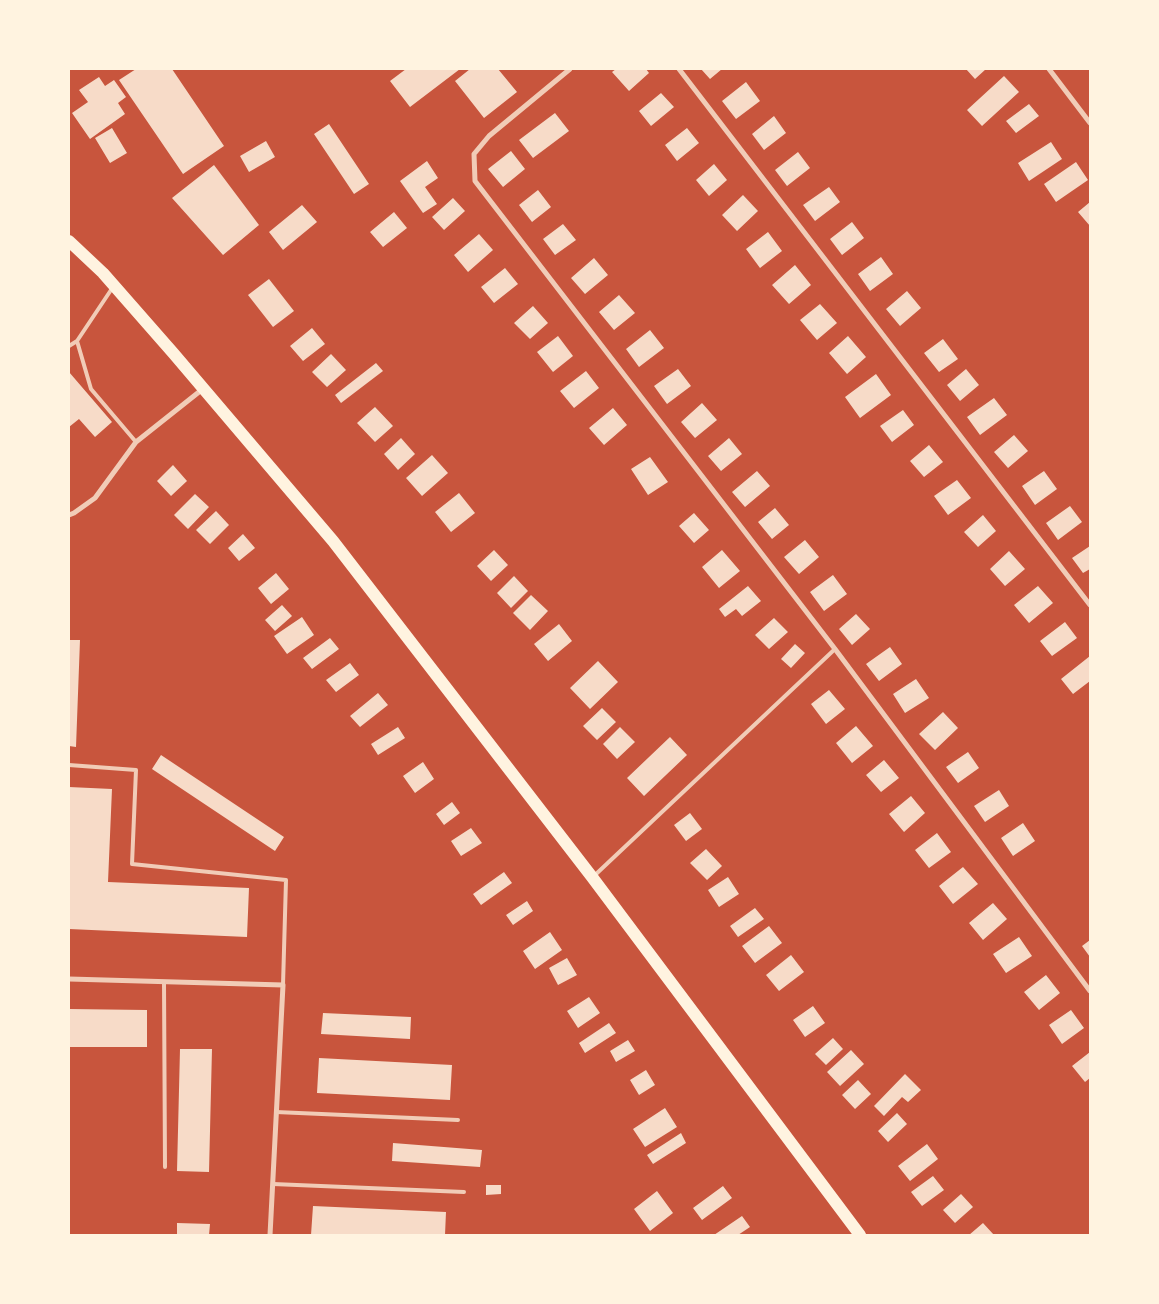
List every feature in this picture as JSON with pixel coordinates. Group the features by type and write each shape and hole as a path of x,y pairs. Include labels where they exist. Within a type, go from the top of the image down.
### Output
{"main road":[{"path":"69,241 103,272 333,541 592,877 860,1235"}],"street":[{"path":"570,69 488,136 474,154 476,181 835,649 1090,991"},
{"path":"679,69 1090,605"},
{"path":"1049,69 1090,122"},
{"path":"69,515 95,498 136,442 204,388"},
{"path":"69,979 284,985 270,1235"}],"lane":[{"path":"69,346 77,341 114,285"},
{"path":"77,341 91,389 136,442"},
{"path":"592,877 835,649"},
{"path":"69,766 136,770 132,864 286,880 284,985"},
{"path":"164,982 166,1167"},
{"path":"276,1112 458,1120"},
{"path":"273,1184 464,1192"}],"building":[{"path":"136,69 172,69 224,146 183,174 119,80"},
{"path":"406,69 460,69 410,107 390,81"},
{"path":"470,69 498,69 517,92 484,118 455,81"},
{"path":"616,69 646,69 649,73 629,91 612,72"},
{"path":"701,69 722,69 710,79"},
{"path":"966,69 986,69 975,79"},
{"path":"1004,76 1019,92 982,126 967,110"},
{"path":"99,77 105,86 114,80 126,97 118,103 125,114 90,139 72,113 88,102 79,90"},
{"path":"746,82 760,101 736,119 722,101"},
{"path":"661,93 674,107 651,126 639,111"},
{"path":"1029,104 1039,116 1016,133 1006,121"},
{"path":"555,113 569,131 533,158 519,140"},
{"path":"774,116 786,133 764,150 752,134"},
{"path":"329,124 369,184 354,194 314,134"},
{"path":"112,128 127,153 110,163 95,138"},
{"path":"687,128 699,143 677,161 665,145"},
{"path":"266,141 275,157 249,172 240,156"},
{"path":"1051,142 1062,159 1029,181 1018,163"},
{"path":"511,151 525,169 503,187 488,169"},
{"path":"798,152 810,168 787,186 775,170"},
{"path":"427,161 438,178 425,187 437,204 423,213 400,181"},
{"path":"1076,162 1088,180 1056,202 1044,184"},
{"path":"714,164 727,180 709,196 696,180"},
{"path":"214,165 259,225 223,255 172,198"},
{"path":"829,187 840,202 815,221 803,205"},
{"path":"538,190 551,207 532,222 519,205"},
{"path":"743,195 758,211 737,231 722,215"},
{"path":"453,198 465,211 444,230 432,217"},
{"path":"1090,202 1090,226 1078,212"},
{"path":"302,205 317,222 283,250 269,232"},
{"path":"394,212 407,228 383,247 370,232"},
{"path":"852,222 864,238 842,255 830,239"},
{"path":"563,224 576,240 555,255 543,239"},
{"path":"768,232 782,251 760,268 746,249"},
{"path":"479,234 493,250 468,272 454,255"},
{"path":"881,257 893,274 870,291 858,274"},
{"path":"594,258 608,275 585,294 571,278"},
{"path":"795,265 811,285 789,304 772,285"},
{"path":"505,268 518,284 494,303 481,287"},
{"path":"269,279 294,311 273,327 248,295"},
{"path":"907,291 921,308 900,326 886,309"},
{"path":"619,295 635,313 614,330 599,312"},
{"path":"820,304 837,323 817,340 800,320"},
{"path":"533,306 548,323 530,339 514,323"},
{"path":"312,328 325,344 303,361 290,346"},
{"path":"650,330 664,348 639,367 626,349"},
{"path":"558,336 573,356 553,372 537,352"},
{"path":"848,336 866,357 847,374 829,353"},
{"path":"943,339 958,359 939,372 924,353"},
{"path":"331,354 346,370 327,387 312,372"},
{"path":"376,363 383,371 341,403 335,395"},
{"path":"678,369 691,386 667,404 654,386"},
{"path":"966,369 979,385 960,401 947,385"},
{"path":"586,371 599,388 574,408 560,391"},
{"path":"69,372 112,422 95,437 79,419 69,427"},
{"path":"876,374 891,395 860,418 845,397"},
{"path":"994,398 1007,415 980,435 967,417"},
{"path":"702,403 717,420 695,438 681,422"},
{"path":"375,407 393,426 375,442 357,423"},
{"path":"613,408 627,425 604,445 589,428"},
{"path":"903,410 914,425 892,442 880,426"},
{"path":"1014,435 1028,451 1008,468 994,452"},
{"path":"401,438 415,454 398,470 384,454"},
{"path":"729,438 742,454 721,471 708,456"},
{"path":"929,445 943,462 924,477 910,461"},
{"path":"432,455 448,473 422,496 406,478"},
{"path":"650,457 668,482 648,495 631,469"},
{"path":"173,465 187,481 171,496 157,481"},
{"path":"757,471 770,486 745,507 732,492"},
{"path":"1044,471 1057,489 1035,505 1022,486"},
{"path":"957,480 971,498 948,515 934,496"},
{"path":"459,493 475,513 451,532 435,512"},
{"path":"195,494 209,507 188,529 174,515"},
{"path":"1070,506 1082,522 1058,540 1046,523"},
{"path":"775,508 789,525 772,539 758,522"},
{"path":"216,511 229,525 210,544 196,530"},
{"path":"694,513 709,530 694,543 679,526"},
{"path":"983,515 996,531 978,547 964,532"},
{"path":"243,534 255,548 239,561 228,548"},
{"path":"805,540 819,557 799,574 784,557"},
{"path":"1090,546 1090,569 1083,573 1072,558"},
{"path":"494,550 508,565 491,581 477,566"},
{"path":"722,550 740,571 719,588 702,567"},
{"path":"1009,551 1025,569 1005,586 990,569"},
{"path":"276,573 289,589 271,604 258,588"},
{"path":"833,575 847,594 824,611 810,592"},
{"path":"514,576 528,591 511,608 497,593"},
{"path":"748,586 761,601 742,616 736,609 725,617 719,609"},
{"path":"1038,586 1053,603 1029,623 1014,605"},
{"path":"531,595 548,611 530,630 513,613"},
{"path":"282,605 292,616 275,631 265,620"},
{"path":"856,614 870,629 852,645 839,629"},
{"path":"302,617 314,635 287,654 274,636"},
{"path":"774,618 788,632 769,649 755,635"},
{"path":"1065,622 1077,638 1052,656 1040,641"},
{"path":"559,624 572,641 548,661 534,644"},
{"path":"330,638 339,649 312,669 303,658"},
{"path":"69,640 80,640 76,747 69,746"},
{"path":"795,644 805,653 791,668 781,659"},
{"path":"890,647 902,664 879,681 866,664"},
{"path":"1090,656 1090,681 1073,694 1061,679"},
{"path":"598,661 618,682 590,709 570,688"},
{"path":"350,663 359,675 336,692 326,680"},
{"path":"916,679 929,698 905,713 893,694"},
{"path":"829,690 845,709 826,724 811,704"},
{"path":"378,693 388,705 360,727 350,716"},
{"path":"602,708 616,722 597,740 583,726"},
{"path":"943,712 958,728 935,750 919,734"},
{"path":"856,726 873,746 852,763 836,743"},
{"path":"398,727 405,738 378,755 371,744"},
{"path":"620,727 635,742 617,759 603,744"},
{"path":"670,737 687,755 644,796 627,778"},
{"path":"968,752 979,768 958,783 946,767"},
{"path":"161,755 284,837 275,851 152,769"},
{"path":"884,760 899,778 881,792 866,775"},
{"path":"423,762 434,779 415,793 403,776"},
{"path":"69,787 112,789 108,882 249,888 247,937 69,929"},
{"path":"999,790 1009,806 985,822 974,806"},
{"path":"911,796 925,813 904,832 889,814"},
{"path":"452,802 460,813 444,825 436,814"},
{"path":"690,813 702,829 686,841 674,825"},
{"path":"1023,823 1035,841 1013,856 1001,838"},
{"path":"471,828 482,843 461,856 451,841"},
{"path":"937,833 951,852 929,868 915,850"},
{"path":"706,849 722,866 707,880 690,863"},
{"path":"963,867 978,884 953,904 939,886"},
{"path":"504,872 512,883 481,905 473,894"},
{"path":"728,877 739,894 719,907 708,890"},
{"path":"527,901 533,911 513,925 506,915"},
{"path":"993,903 1007,919 983,940 969,923"},
{"path":"755,908 764,919 738,937 730,926"},
{"path":"769,926 782,943 755,963 742,946"},
{"path":"550,932 562,950 535,969 523,951"},
{"path":"1019,937 1032,956 1006,973 993,954"},
{"path":"1090,940 1090,957 1082,946"},
{"path":"791,955 804,972 779,991 766,975"},
{"path":"567,958 577,975 558,985 549,968"},
{"path":"1046,975 1060,993 1039,1010 1024,992"},
{"path":"589,997 600,1013 578,1028 567,1011"},
{"path":"813,1006 825,1023 805,1037 793,1020"},
{"path":"69,1009 147,1010 147,1047 69,1047"},
{"path":"1071,1010 1084,1028 1062,1044 1049,1025"},
{"path":"323,1013 411,1017 410,1039 321,1034"},
{"path":"609,1023 616,1033 585,1053 579,1043"},
{"path":"833,1038 843,1049 826,1065 815,1054"},
{"path":"628,1040 635,1051 616,1062 610,1051"},
{"path":"180,1049 212,1049 209,1172 177,1171"},
{"path":"851,1050 864,1064 840,1086 827,1072"},
{"path":"1090,1052 1090,1078 1085,1082 1072,1066"},
{"path":"319,1058 452,1065 450,1100 317,1093"},
{"path":"646,1070 655,1085 639,1095 630,1080"},
{"path":"905,1074 921,1090 908,1102 902,1097 884,1116 874,1106"},
{"path":"858,1080 871,1094 855,1109 842,1095"},
{"path":"665,1108 677,1127 645,1147 633,1129"},
{"path":"897,1113 907,1124 888,1142 878,1131"},
{"path":"681,1133 686,1143 653,1164 647,1155"},
{"path":"393,1143 482,1150 480,1167 392,1161"},
{"path":"927,1144 938,1159 910,1181 898,1166"},
{"path":"933,1176 944,1190 922,1206 911,1192"},
{"path":"486,1185 501,1185 501,1194 486,1195"},
{"path":"723,1186 732,1198 702,1220 693,1208"},
{"path":"657,1191 673,1213 650,1231 634,1209"},
{"path":"961,1194 973,1207 955,1223 943,1210"},
{"path":"313,1206 446,1212 445,1235 311,1235"},
{"path":"742,1216 750,1227 738,1235 714,1235"},
{"path":"177,1223 210,1224 209,1235 177,1235"},
{"path":"983,1223 994,1235 969,1235"}]}
